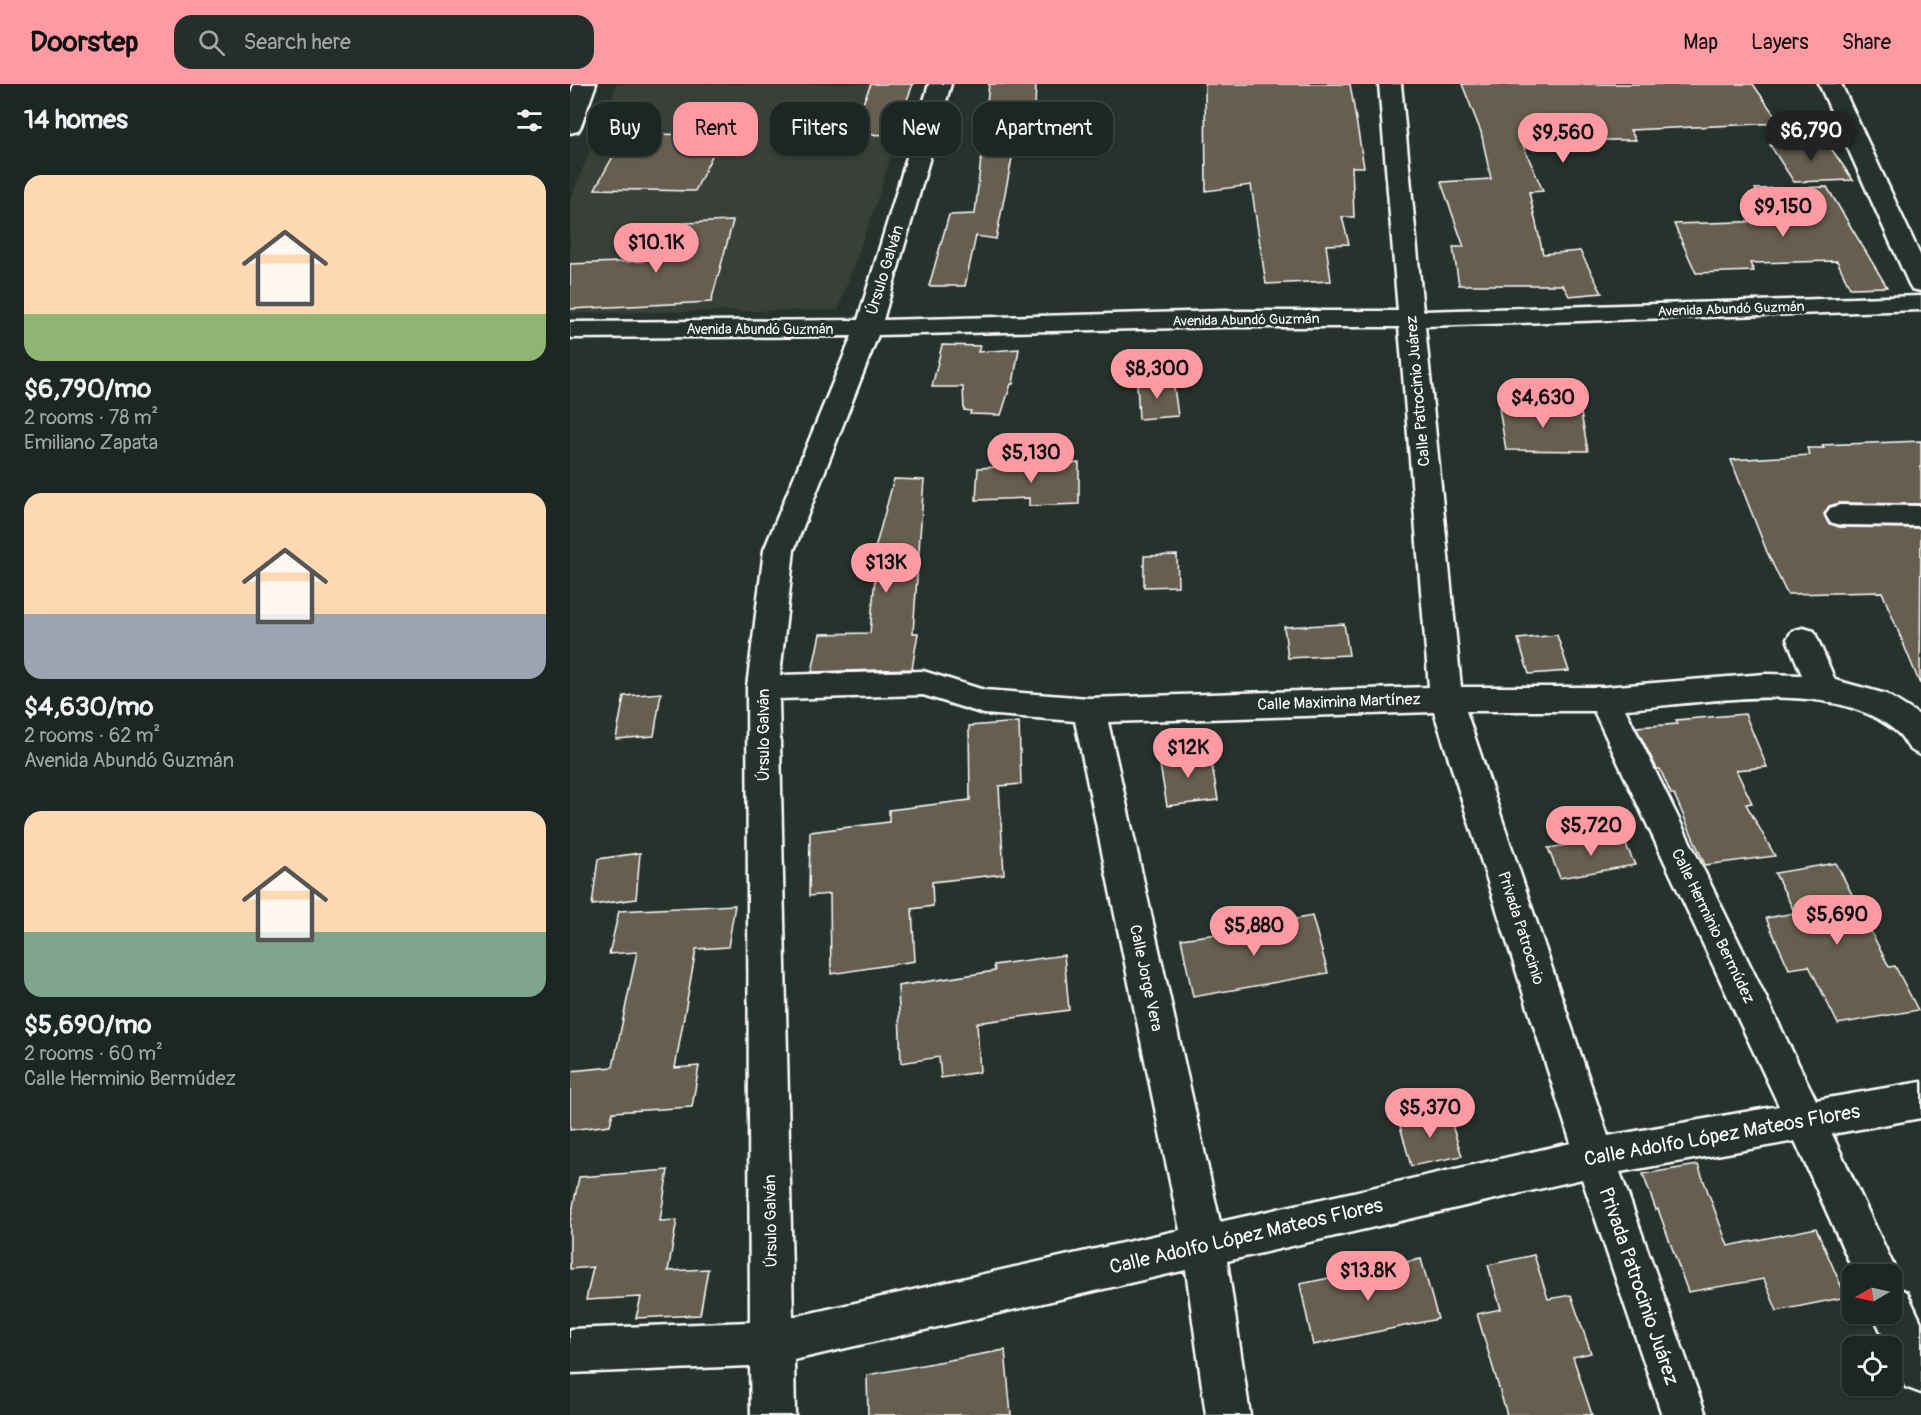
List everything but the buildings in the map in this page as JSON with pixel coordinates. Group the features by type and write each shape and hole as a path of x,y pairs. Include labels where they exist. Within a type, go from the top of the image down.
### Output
{"street":[{"path":"570,126 585,84"},
{"name":"Úrsulo Galván","path":"773,1415 762,687 779,550 868,328 940,84"},
{"name":"Calle Patrocinio Juárez","path":"1390,84 1446,699"},
{"path":"1830,84 1921,284"},
{"name":"Avenida Abundó Guzmán","path":"570,330 868,328 1224,319 1412,319 1921,303"},
{"path":"1840,516 1921,516"},
{"path":"1803,639 1823,688"},
{"name":"Calle Maximina Martínez","path":"762,687 923,683 984,702 1089,710 1446,699 1604,699 1765,686 1823,688 1875,703 1916,733"},
{"name":"Privada Patrocinio","path":"1446,699 1595,1157"},
{"name":"Calle Herminio Bermúdez","path":"1604,699 1806,1120 1872,1264"},
{"name":"Calle Jorge Vera","path":"1089,710 1204,1246 1228,1415"},
{"name":"Calle Adolfo López Mateos Flores","path":"570,1351 772,1343 1595,1157 1921,1100"},
{"name":"Privada Patrocinio Juárez","path":"1595,1157 1684,1415"},
{"path":"1900,1324 1921,1371"}],"shaded area":[{"path":"617,84 913,84 907,102 881,102 881,156 891,156 838,310 570,313 570,200 588,156 661,156 661,102 610,102"}]}
